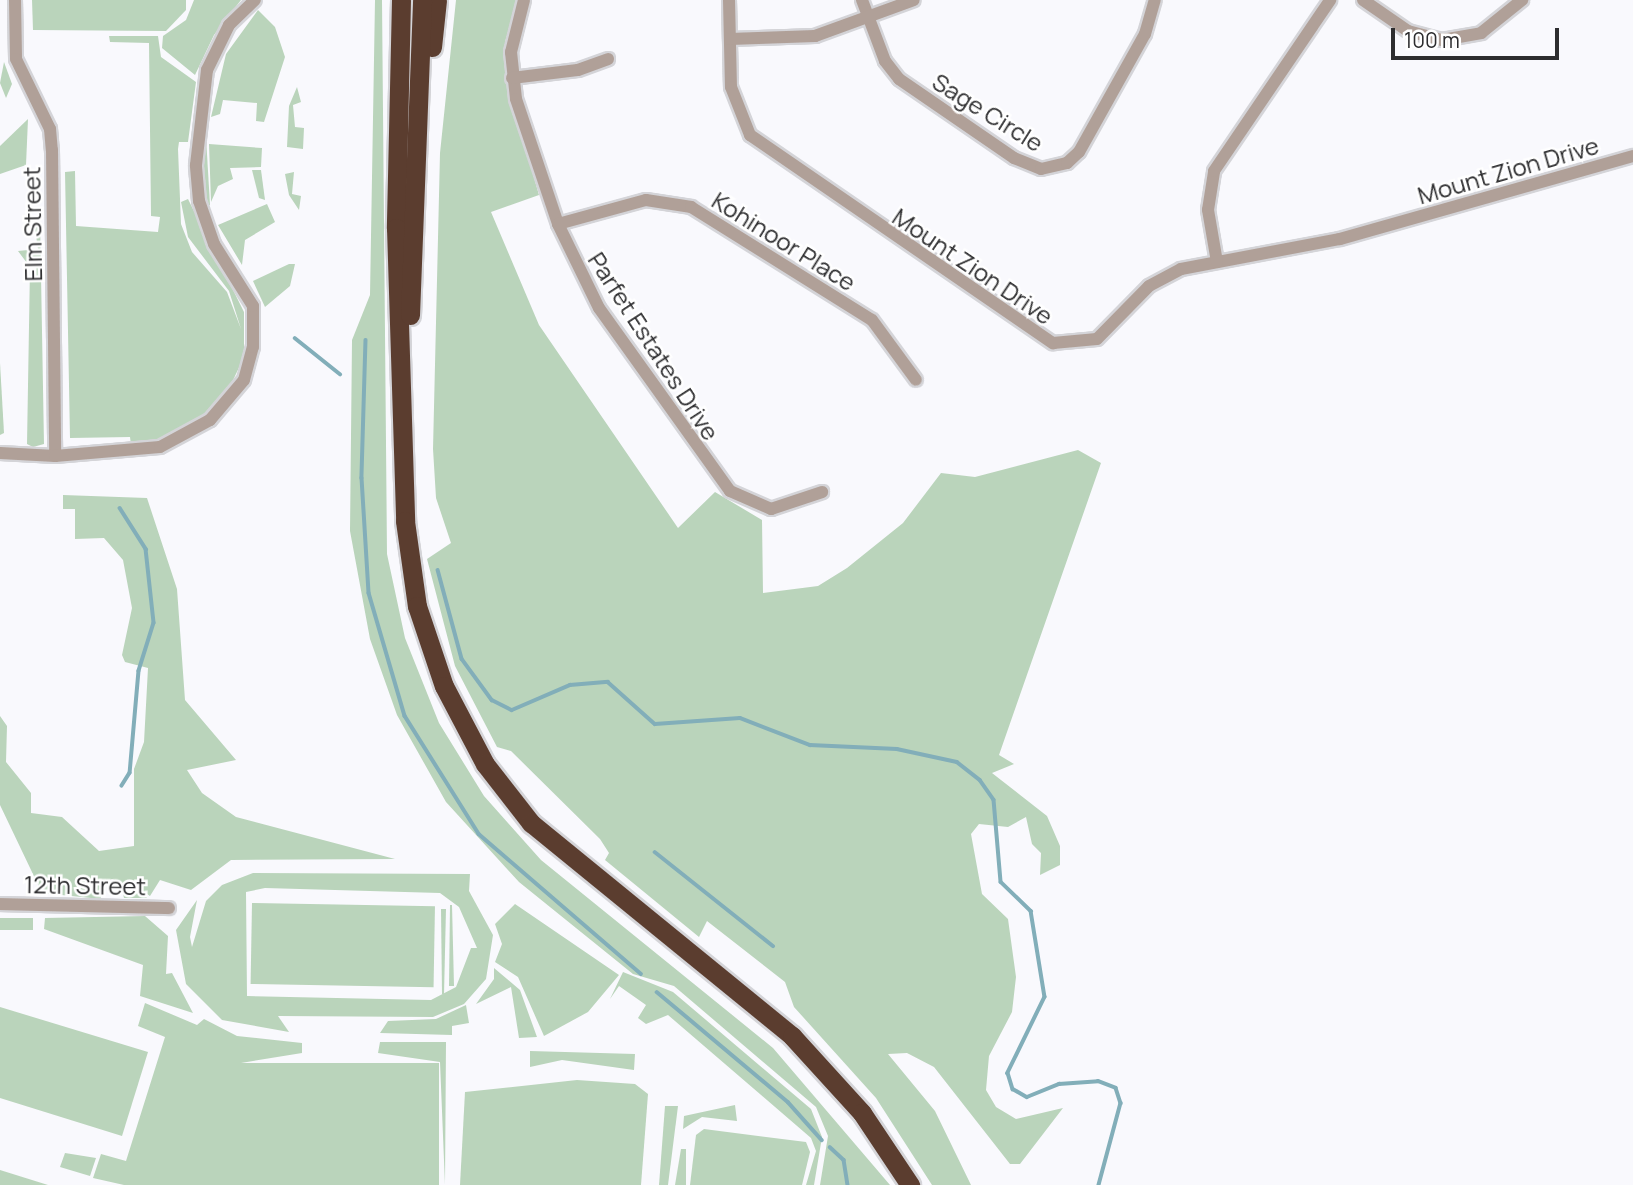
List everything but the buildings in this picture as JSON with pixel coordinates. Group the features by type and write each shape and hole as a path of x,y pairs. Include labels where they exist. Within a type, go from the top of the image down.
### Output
{"highway":[{"path":"393,0 398,118 405,521 415,596 440,677 485,764 561,853 810,1054 866,1118 910,1185"},
{"path":"398,118 401,0"},
{"path":"417,187 422,0"},
{"path":"403,365 417,187 437,0"}],"street":[{"name":"Elm Street","path":"15,0 16,59 50,129 52,150 55,456"},
{"path":"0,453 55,456 141,451 177,441 226,406 244,380 253,347 253,306 214,244 199,201 196,165 207,69 229,25 255,0"},
{"name":"Parfet Estates Drive","path":"524,0 511,52 512,78 558,224 599,308 730,491 771,509 822,492"},
{"name":"Mount Zion Drive","path":"729,0 734,102 750,135 1042,340 1065,345 1097,340 1163,277 1217,262 1340,239 1633,156"},
{"path":"862,0 867,19"},
{"path":"730,39 815,36 914,0"},
{"name":"Sage Circle","path":"867,19 899,79 1014,158 1041,169 1067,163 1079,152 1145,34 1155,0"},
{"path":"1217,262 1208,210 1214,171 1329,0"},
{"path":"1363,0 1408,31 1442,40 1481,33 1522,0"},
{"path":"512,78 578,70 608,59"},
{"name":"Kohinoor Place","path":"558,224 634,202 691,207 872,320 916,380"},
{"name":"12th Street","path":"0,904 169,908"}],"green space":[{"path":"32,0 186,0 186,10 166,31 33,30"},
{"path":"194,0 241,0 214,35 195,75 162,48 163,36 186,20"},
{"path":"375,0 382,0 387,554 405,638 439,723 484,796 541,860 773,1048 890,1185 820,1185 828,1136 816,1107 674,986 633,974 519,882 446,802 397,715 370,639 350,531 352,340 370,295"},
{"path":"456,0 518,0 505,42 505,76 539,195 491,212 539,325 678,528 715,492 762,520 763,593 818,586 847,568 903,523 941,473 975,477 1078,450 1101,463 999,755 1014,764 992,773 1047,816 1060,846 1060,865 1040,875 1041,853 1032,844 1026,817 1008,827 979,824 971,834 982,894 1008,919 1016,977 1012,1012 989,1056 986,1090 996,1107 1016,1119 1063,1108 1020,1164 1010,1164 934,1067 907,1053 888,1054 935,1111 971,1185 932,1185 876,1098 794,1007 785,982 707,921 699,937 605,860 609,853 600,839 511,751 497,747 455,666 427,559 451,543 436,498 433,449 440,153"},
{"path":"258,10 275,27 285,57 264,122 256,121 257,103 223,100 220,114 211,117 226,54"},
{"path":"109,36 158,36 161,57 196,82 188,142 179,142 178,149 181,224 192,252 227,292 241,329 229,291 188,237 181,202 188,199 244,312 244,357 226,395 199,422 157,442 131,445 130,437 70,438 65,172 75,171 76,226 158,232 160,217 151,216 149,43 110,42"},
{"path":"4,62 12,84 6,98 0,83"},
{"path":"297,87 301,102 293,105 295,127 304,128 303,149 287,147 289,106"},
{"path":"28,119 26,165 0,174 0,146"},
{"path":"205,120 210,205 207,206 203,176"},
{"path":"209,144 262,148 261,167 230,168 233,179 218,186 211,202"},
{"path":"252,170 261,170 265,200 259,198"},
{"path":"294,172 292,194 301,196 299,210 289,195 285,174"},
{"path":"267,204 275,222 245,240 242,265 218,225"},
{"path":"40,218 44,444 33,447 27,444 30,267 18,251 38,249 34,223"},
{"path":"289,264 295,264 290,286 265,307 253,281"},
{"path":"0,363 4,433 0,435"},
{"path":"63,495 147,498 177,589 185,700 236,760 187,770 202,793 236,817 395,859 231,860 191,890 160,880 150,896 141,890 147,898 124,898 120,882 112,879 100,884 101,899 42,893 0,805 0,716 7,726 6,762 31,793 31,813 62,817 99,851 134,846 134,769 144,742 148,668 125,662 122,655 132,608 123,560 104,538 75,539 75,509 63,509"},
{"path":"253,873 470,874 469,891 493,935 486,979 464,1004 433,1017 278,1016 289,1032 222,1020 186,984 176,930 197,900 190,937 192,947 206,901 222,885","holes":["265,888 440,893 459,907 477,948 471,948 456,987 431,1000 247,996 246,892"]},
{"path":"252,903 435,906 434,987 251,984"},
{"path":"515,904 619,975 588,1012 544,1036 518,977 495,962 502,944 495,924"},
{"path":"450,905 454,986 449,986"},
{"path":"441,909 446,909 444,994 442,994"},
{"path":"145,916 168,936 166,974 172,973 193,1013 140,996 143,965 44,929 45,918"},
{"path":"0,918 33,918 33,930 0,930"},
{"path":"494,968 520,990 537,1037 519,1038 511,987 476,1004 494,979"},
{"path":"623,972 673,992 811,1109 822,1137 814,1185 806,1185 816,1151 811,1138 668,1015 646,1024 638,1018 646,1005 619,986 610,999"},
{"path":"145,1003 197,1025 204,1019 237,1036 302,1043 302,1053 241,1063 439,1063 439,1185 124,1185 93,1178 101,1154 126,1161 165,1037 138,1026"},
{"path":"466,1005 469,1023 452,1026 452,1035 380,1033 388,1021 436,1019"},
{"path":"0,1007 148,1052 122,1136 0,1098"},
{"path":"380,1042 446,1042 445,1185 440,1062 378,1053"},
{"path":"530,1051 635,1054 634,1070 562,1060 530,1067"},
{"path":"577,1080 635,1084 648,1094 641,1185 460,1185 465,1092"},
{"path":"735,1105 737,1121 702,1117 683,1129 684,1116"},
{"path":"665,1106 678,1106 668,1185 659,1185"},
{"path":"704,1129 806,1142 810,1152 802,1185 690,1185 696,1135"},
{"path":"681,1149 686,1149 686,1185 675,1185"},
{"path":"65,1153 96,1158 90,1176 60,1167"},
{"path":"0,1170 48,1185 0,1185"}],"waterway":[{"path":"295,338 340,374"},
{"path":"366,340 362,478 369,593 405,716 479,834 641,974"},
{"path":"120,508 146,549 154,623 139,671 130,773 122,786"},
{"path":"438,570 462,659 492,700 512,710 570,685 608,682 655,724 740,718 810,745 897,749 957,762 980,780 994,800 1001,882 1031,911 1045,997 1008,1073 1013,1089 1027,1097 1059,1084 1098,1081 1116,1088 1121,1103 1099,1185"},
{"path":"655,852 773,946"},
{"path":"657,992 788,1102 822,1140"},
{"path":"830,1147 844,1160 848,1185"}]}
